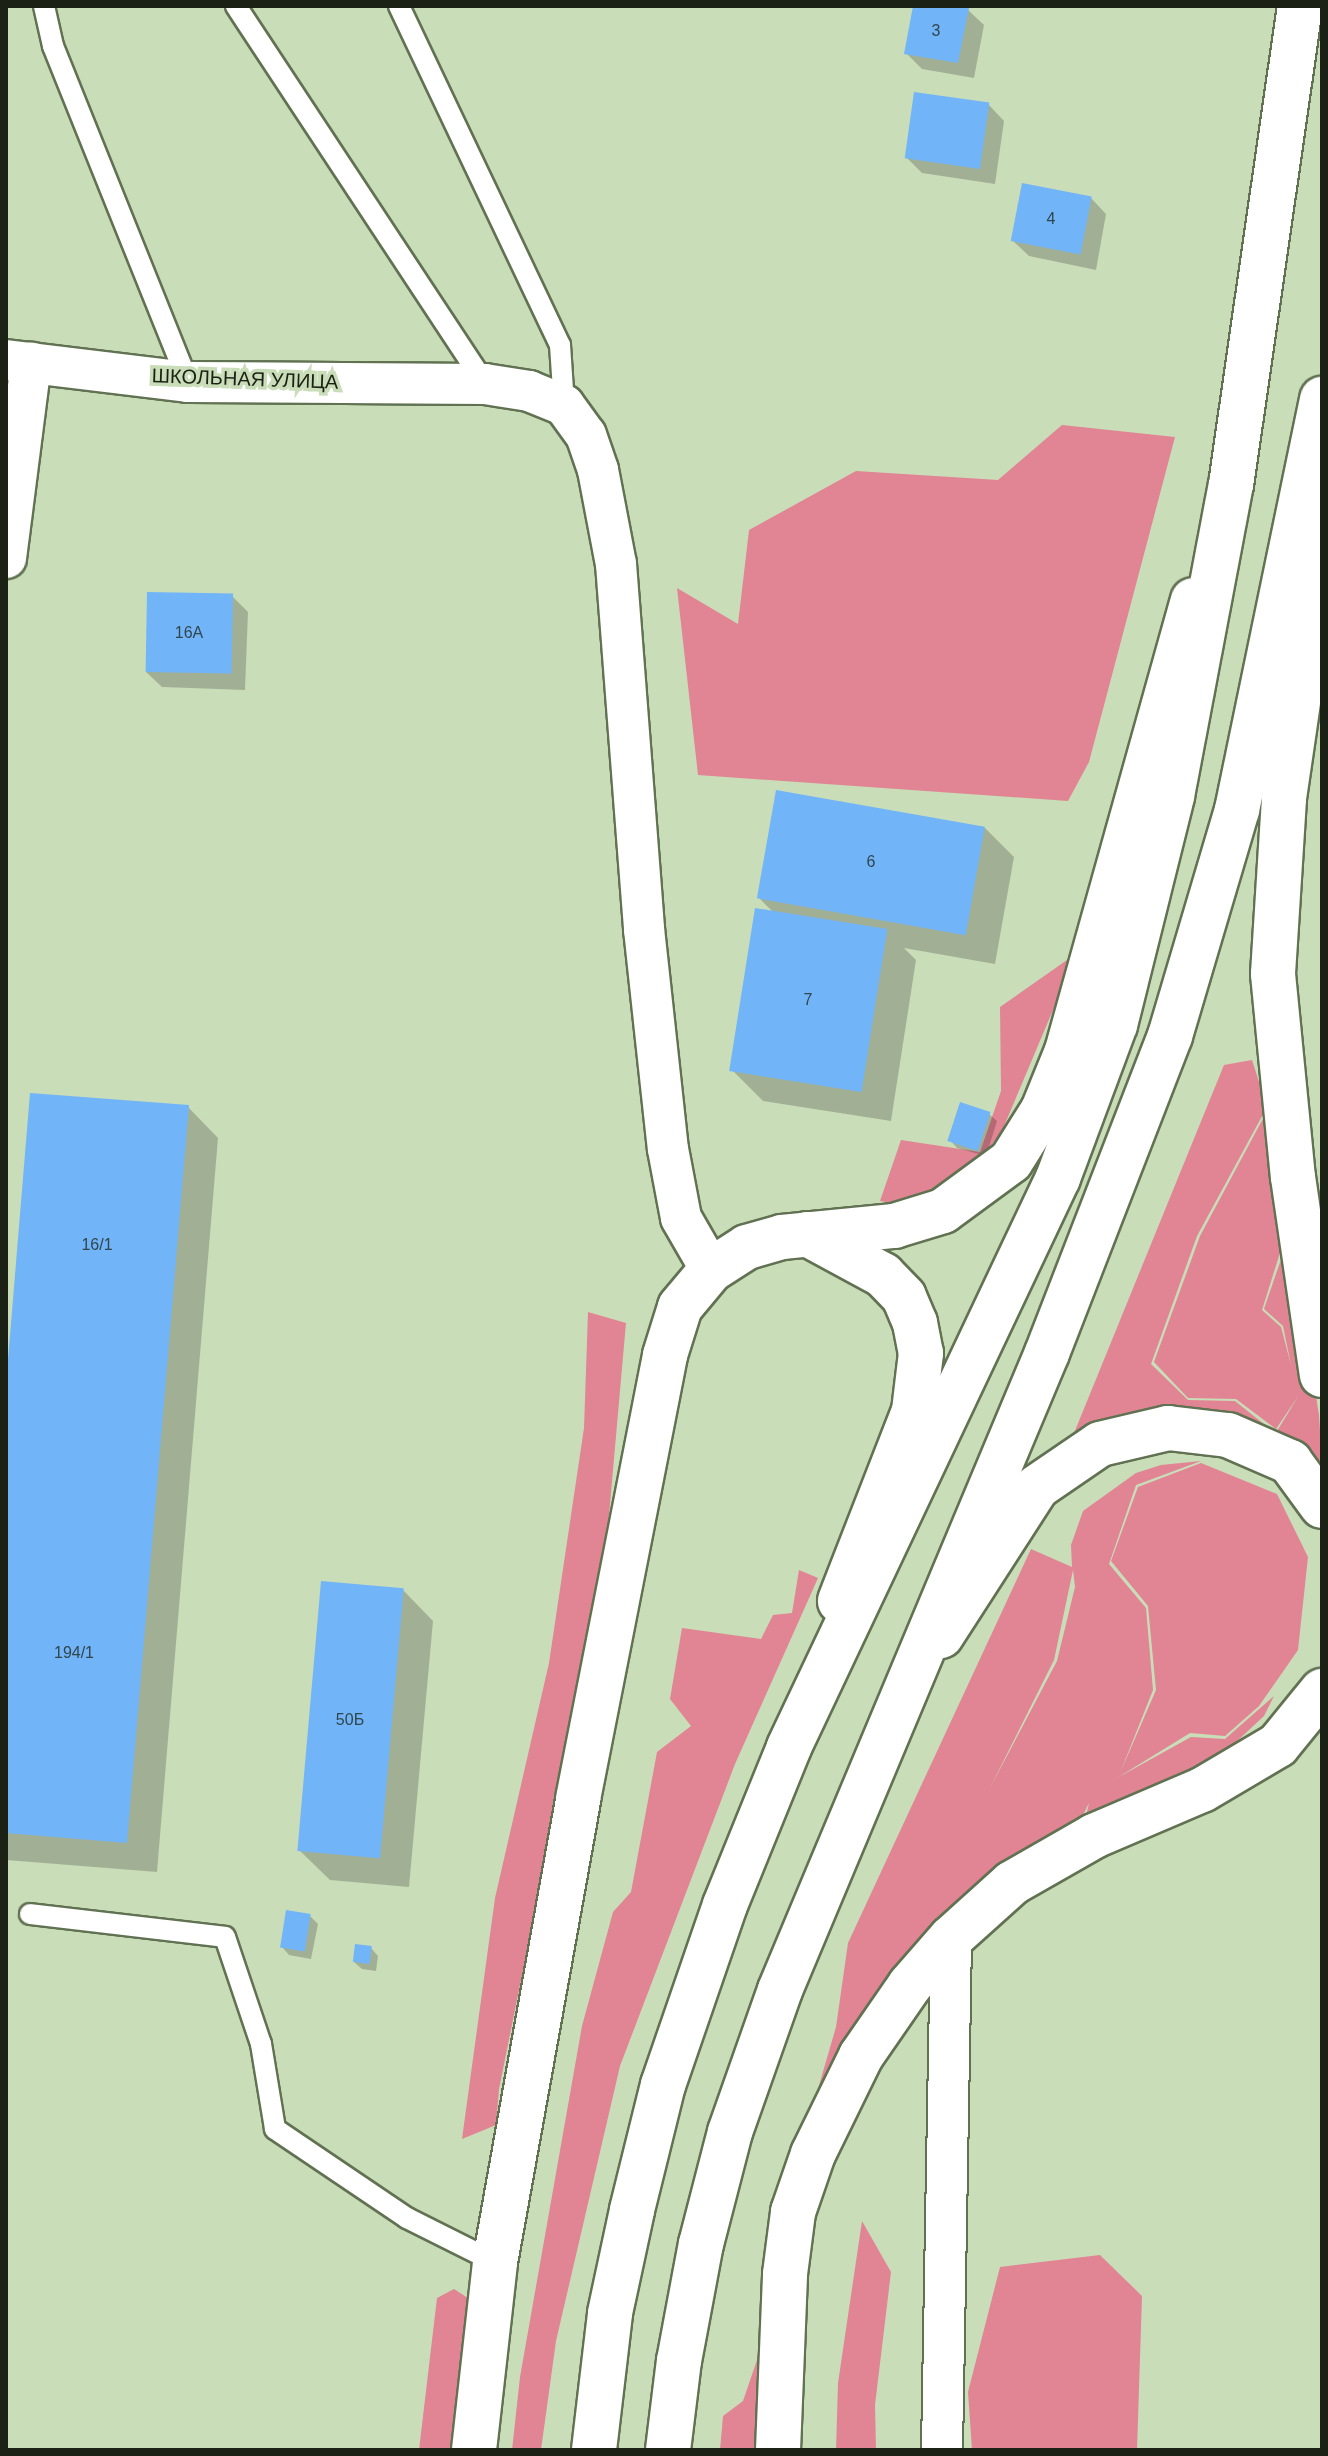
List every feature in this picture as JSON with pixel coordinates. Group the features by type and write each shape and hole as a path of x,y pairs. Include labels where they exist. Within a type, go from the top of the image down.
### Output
{"main road":[{"path":"789,1747 1058,1178 1115,1025 1172,796 1231,485 1300,6"},
{"path":"1320,415 1310,620 1284,799 1273,974 1293,1177 1322,1375"},
{"path":"668,2450 679,2361 701,2244 730,2132 780,1990 1114,1188 1170,1036 1237,810 1320,415"},
{"path":"474,2450 495,2262 578,1799 665,1355 680,1307 711,1270 747,1247 807,1234 894,1226 943,1211 1011,1161 1043,1110 1067,1051 1185,625 1231,485"},
{"path":"594,2450 610,2313 663,2085 725,1905 789,1747 854,1561 914,1411 921,1381 921,1353 915,1323 904,1297 883,1275 807,1234"},
{"path":"902,1699 1037,1487 1100,1444 1168,1428 1228,1435 1290,1462 1322,1506"},
{"path":"778,2450 785,2274 793,2212 813,2154 861,2056 910,1985 951,1938 1012,1883 1094,1836 1202,1790 1278,1745 1322,1691"}],"street":[{"name":"ШКОЛЬНАЯ УЛИЦА","path":"19,361 188,382 485,384 529,391 564,405"},
{"path":"6,558 19,361"},
{"path":"564,405 586,435 598,470 616,564 644,929 668,1149 681,1218 711,1270"},
{"path":"942,2450 951,1938"}],"lane":[{"path":"44,6 53,46 188,382"},
{"path":"236,6 485,384"},
{"path":"399,6 560,345 564,405"},
{"path":"30,1914 225,1937 261,2044 275,2129 407,2218 495,2262"}],"shaded area":[{"path":"1062,425 1175,437 1089,762 1068,801 698,775 677,588 738,624 749,530 856,471 998,480"},
{"path":"1077,953 1002,1131 979,1161 937,1193 901,1205 880,1201 901,1140 980,1152 1001,1091 1000,1007"},
{"path":"1252,1060 1267,1107 1197,1236 1151,1364 1188,1400 1235,1401 1274,1432 1235,1417 1160,1405 1070,1443 1224,1065"},
{"path":"1266,1113 1285,1237 1262,1310 1281,1327 1291,1365 1283,1326 1264,1309 1290,1233 1319,1415 1322,1463 1300,1440 1277,1431 1299,1395 1276,1429 1236,1399 1188,1398 1154,1362 1200,1236"},
{"path":"588,1312 626,1323 609,1515 564,1767 499,2089 496,2125 462,2139 495,1898 549,1663 584,1428"},
{"path":"1201,1461 1136,1485 1109,1564 1146,1608 1153,1690 1120,1773 1156,1690 1148,1606 1111,1561 1138,1487 1201,1463 1277,1494 1308,1557 1298,1650 1259,1706 1225,1736 1190,1733 1117,1778 1191,1737 1225,1739 1274,1696 1264,1716 1222,1755 1086,1816 1089,1803 1083,1815 965,1897 827,2092 765,2450 720,2450 723,2416 743,2401 757,2360 771,2251 836,2027 848,1943 1031,1549 1072,1567 1071,1545 1083,1511 1136,1473 1161,1465","holes":["1073,1570 1075,1587 1057,1661 989,1790 1054,1660"]},
{"path":"799,1570 818,1578 735,1764 620,2066 556,2341 541,2450 512,2450 520,2377 582,2026 613,1912 631,1892 657,1752 691,1726 670,1699 682,1628 761,1639 773,1615 792,1613"},
{"path":"862,2221 891,2272 875,2405 876,2450 836,2450 838,2383"},
{"path":"1100,2255 1142,2296 1137,2450 972,2450 968,2392 1000,2267"},
{"path":"454,2289 471,2300 456,2450 419,2450 437,2298"}],"building":[{"path":"913,6 969,8 958,63 904,54"},
{"path":"914,92 989,103 980,169 905,158"},
{"path":"1022,183 1092,197 1080,254 1011,241"},
{"path":"147,592 233,594 232,673 146,672"},
{"path":"776,790 985,827 966,935 757,898"},
{"path":"755,908 887,929 862,1092 729,1071"},
{"path":"30,1093 189,1105 127,1843 6,1833 6,1384"},
{"path":"960,1102 990,1112 978,1151 947,1141"},
{"path":"321,1581 404,1588 380,1858 297,1851"},
{"path":"286,1910 311,1914 305,1951 280,1948"},
{"path":"355,1944 372,1946 370,1964 353,1962"}]}
